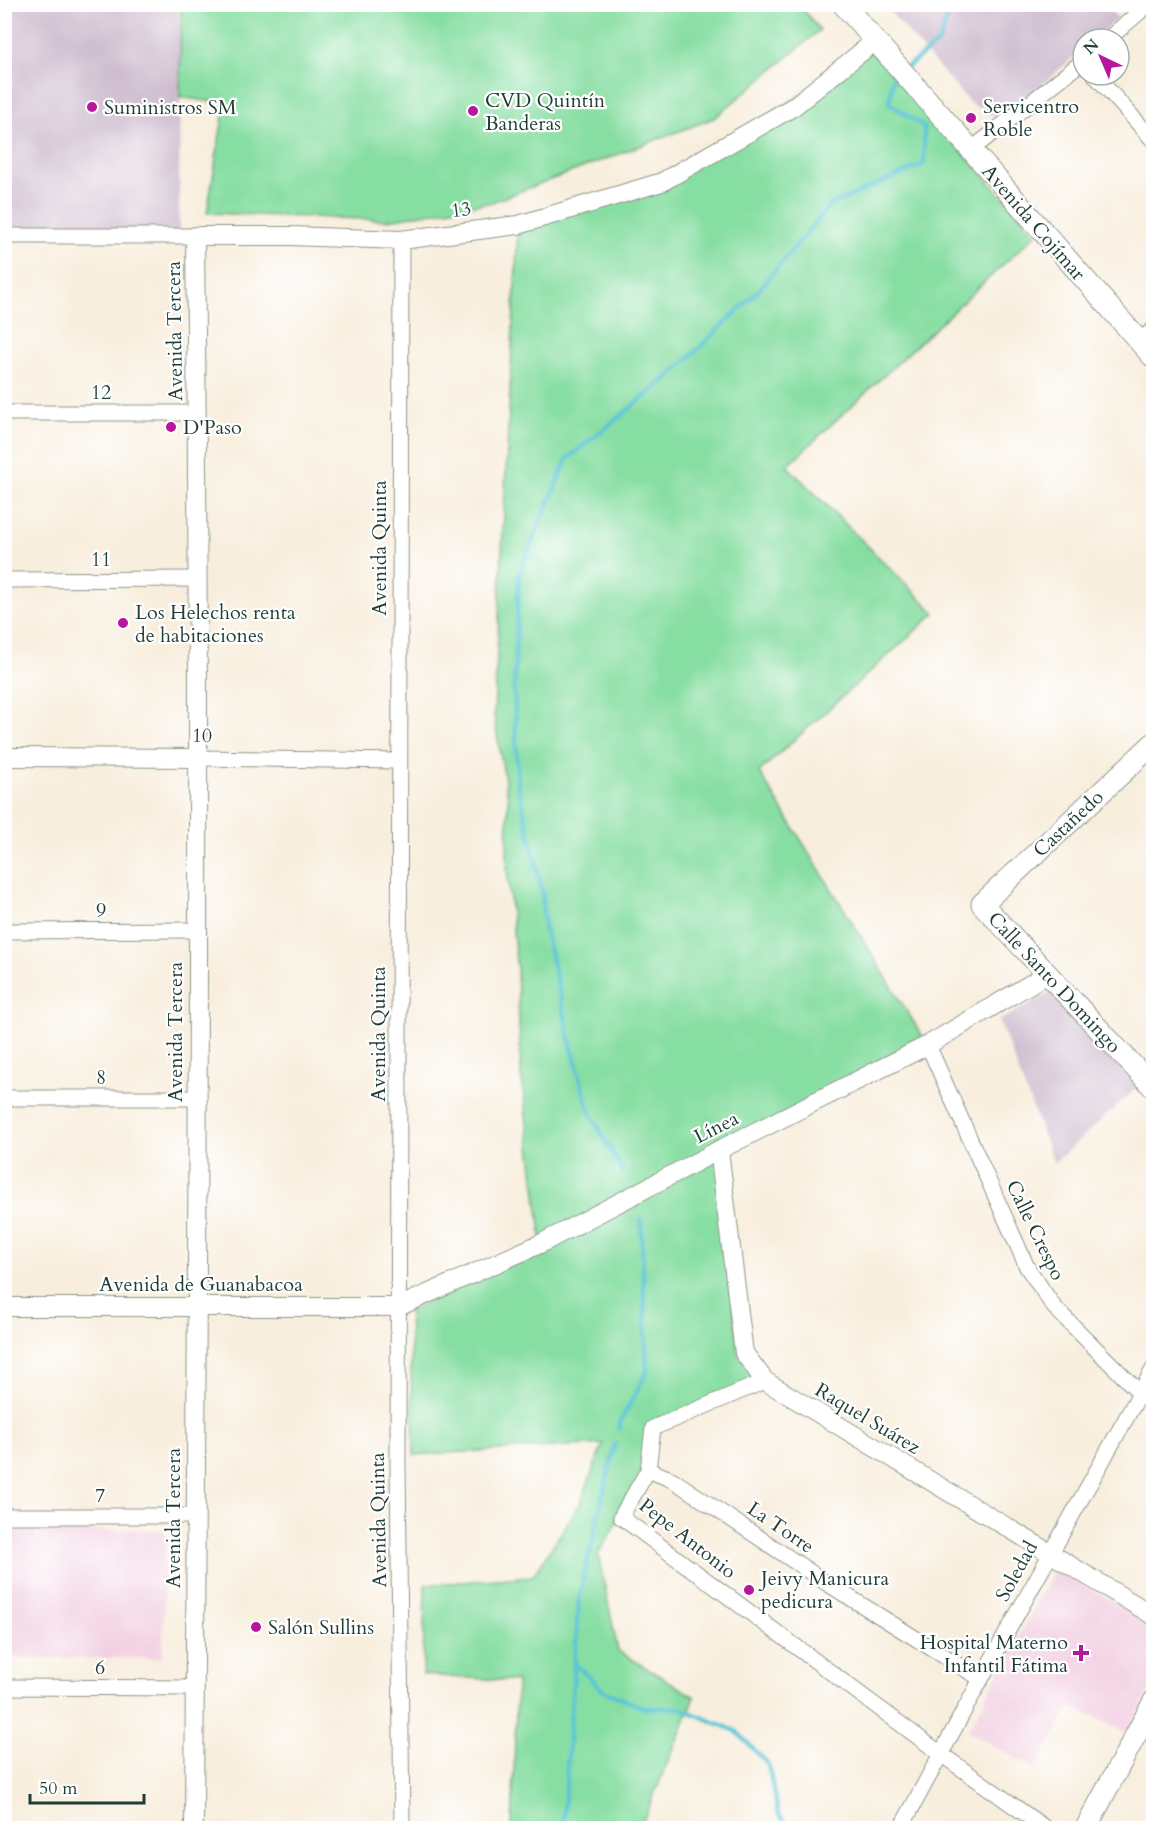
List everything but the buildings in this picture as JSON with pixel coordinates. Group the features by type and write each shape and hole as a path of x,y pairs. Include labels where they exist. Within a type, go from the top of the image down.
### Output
{"main road":[{"name":"Avenida Cojímar","path":"843,4 971,150 1146,335 1154,358"},
{"name":"Castañedo","path":"982,904 1151,750"},
{"name":"Calle Santo Domingo","path":"982,904 1154,1088"},
{"path":"1086,1828 1154,1701"}],"street":[{"path":"1122,27 1149,4"},
{"name":"13","path":"4,236 290,236 401,240 518,225 662,182 793,107 874,41"},
{"path":"971,150 1071,71"},
{"path":"1106,87 1154,141"},
{"name":"Avenida Tercera","path":"194,1828 198,758 195,236"},
{"name":"Avenida Quinta","path":"401,240 398,1307 402,1828"},
{"name":"12","path":"4,413 197,413"},
{"name":"11","path":"4,580 197,579"},
{"name":"10","path":"4,757 399,761"},
{"name":"9","path":"4,931 197,930"},
{"name":"Línea","path":"398,1307 542,1243 719,1150 928,1045 1047,974"},
{"name":"Calle Crespo","path":"928,1045 1027,1267 1053,1307 1139,1392 1154,1400"},
{"name":"8","path":"4,1098 197,1098"},
{"name":"Raquel Suárez","path":"719,1150 744,1353 765,1381 1154,1616"},
{"name":"Avenida de Guanabacoa","path":"4,1307 398,1307"},
{"name":"Soledad","path":"901,1828 1154,1368"},
{"name":"Pepe Antonio","path":"765,1381 653,1428 648,1470 621,1517 941,1754 1045,1828"},
{"name":"La Torre","path":"648,1470 674,1480 828,1584 981,1679"},
{"name":"7","path":"4,1515 196,1516"},
{"name":"6","path":"4,1687 195,1688"}],"shaded area":[{"name":"Suministros SM","path":"5,5 178,5 180,38 179,236 5,236"},
{"path":"884,5 1107,5 1118,18 1108,27 1071,27 1071,59 1001,120 970,103"},
{"path":"1053,990 1141,1084 1054,1163 999,1021"},
{"path":"165,1530 163,1658 5,1658 5,1531"},
{"name":"Hospital Materno Infantil Fátima","path":"1054,1569 1153,1624 1153,1682 1128,1734 1071,1706 1035,1769 968,1731"}],"green space":[{"name":"CVD Quintín Banderas","path":"181,5 799,5 820,30 714,118 492,202 388,220 207,213 225,104 180,97"},
{"path":"871,51 1036,234 787,466 935,613 759,772 928,1045 719,1150 738,1354 765,1381 653,1428 648,1470 598,1554 618,1651 695,1697 640,1828 512,1828 517,1681 423,1675 425,1585 533,1576 580,1504 603,1444 414,1455 409,1311 542,1243 521,1074 517,971 507,869 508,799 494,716 518,225 662,182"}],"waterway":[{"path":"907,67 939,42 952,4"},
{"path":"623,1172 589,1110 571,1044 544,925 542,891 518,785 514,687 519,574 567,459 671,375 757,292 830,205 924,164 924,127 889,103 893,78 898,74"},
{"path":"619,1429 620,1422 647,1372 641,1220"},
{"path":"563,1828 579,1598 615,1444"},
{"path":"575,1664 604,1691 644,1708 680,1708 736,1731 768,1764 778,1813 789,1828"}],"place":[{"name":"Suministros SM","path":"92,107"},
{"name":"CVD Quintín Banderas","path":"473,111"},
{"name":"Servicentro Roble","path":"971,118"},
{"name":"D'Paso","path":"171,427"},
{"name":"Los Helechos renta de habitaciones","path":"123,623"},
{"name":"Jeivy Manicura pedicura","path":"749,1590"},
{"name":"Salón Sullins","path":"256,1627"},
{"name":"Hospital Materno Infantil Fátima","path":"1081,1653"}]}
